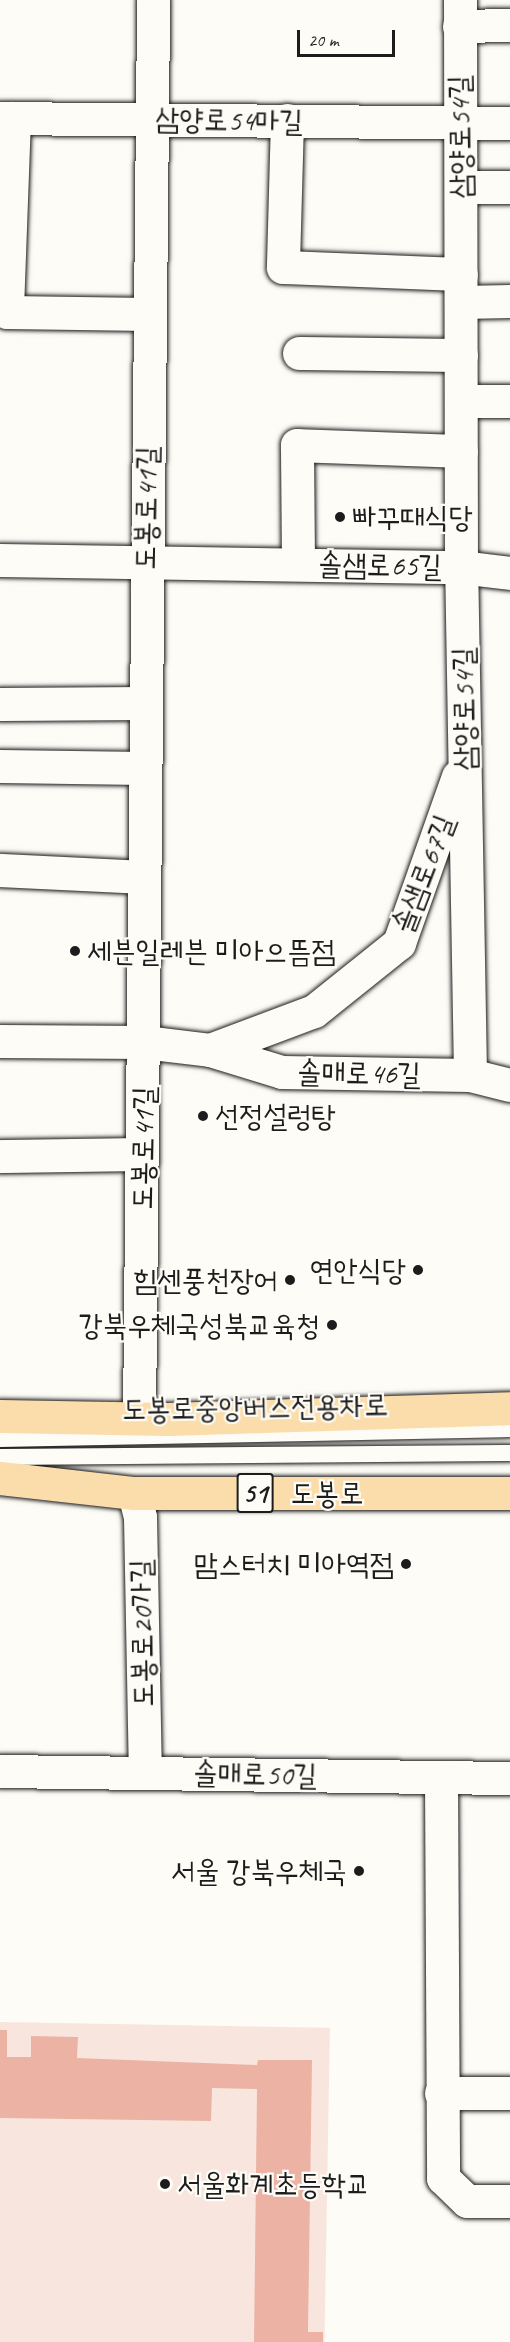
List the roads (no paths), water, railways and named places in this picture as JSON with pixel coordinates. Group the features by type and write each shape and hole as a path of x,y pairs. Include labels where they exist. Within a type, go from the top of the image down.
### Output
{"main road":[{"path":"0,1416 139,1419 510,1408"},
{"name":"도봉로","path":"0,1478 134,1493 510,1494"}],"street":[{"name":"도봉로41길","path":"139,1419 144,1042 145,560 153,0"},
{"path":"460,13 510,25"},
{"name":"삼양로54길","path":"460,13 461,567 470,1075"},
{"name":"삼양로54마길","path":"7,118 510,123"},
{"path":"7,118 7,312 149,314"},
{"path":"286,120 283,267 461,288 510,301"},
{"path":"461,187 510,187"},
{"path":"299,353 461,355"},
{"path":"461,401 510,401"},
{"name":"솔샘로65길","path":"298,563 297,445 461,451"},
{"name":"솔샘로65길","path":"0,560 145,560 461,567 510,573"},
{"path":"0,704 145,703"},
{"name":"솔샘로67길","path":"0,1041 144,1042 210,1050 314,1011 399,943 457,781 465,738"},
{"path":"0,766 144,768"},
{"path":"0,870 144,877"},
{"name":"솔매로46길","path":"210,1050 282,1072 470,1075 510,1085"},
{"path":"0,1156 142,1154"},
{"name":"도봉로20가길","path":"134,1493 140,1517 145,1773"},
{"name":"솔매로50길","path":"0,1771 510,1778"},
{"path":"441,1777 443,2178 467,2201 510,2201"},
{"path":"441,2093 510,2093"}],"lane":[{"name":"도봉로중앙버스전용차로","path":"0,1439 510,1429"},
{"path":"0,1457 510,1453"}],"place":[{"name":"빠꾸때식당","path":"340,517"},
{"name":"세븐일레븐 미아으뜸점","path":"75,951"},
{"name":"선정설렁탕","path":"203,1116"},
{"name":"연안식당","path":"418,1270"},
{"name":"힘센풍천장어","path":"290,1280"},
{"name":"강북우체국성북교육청","path":"332,1325"},
{"name":"맘스터치 미아역점","path":"406,1564"},
{"name":"서울 강북우체국","path":"359,1871"},
{"name":"서울화계초등학교","path":"165,2184"}]}
